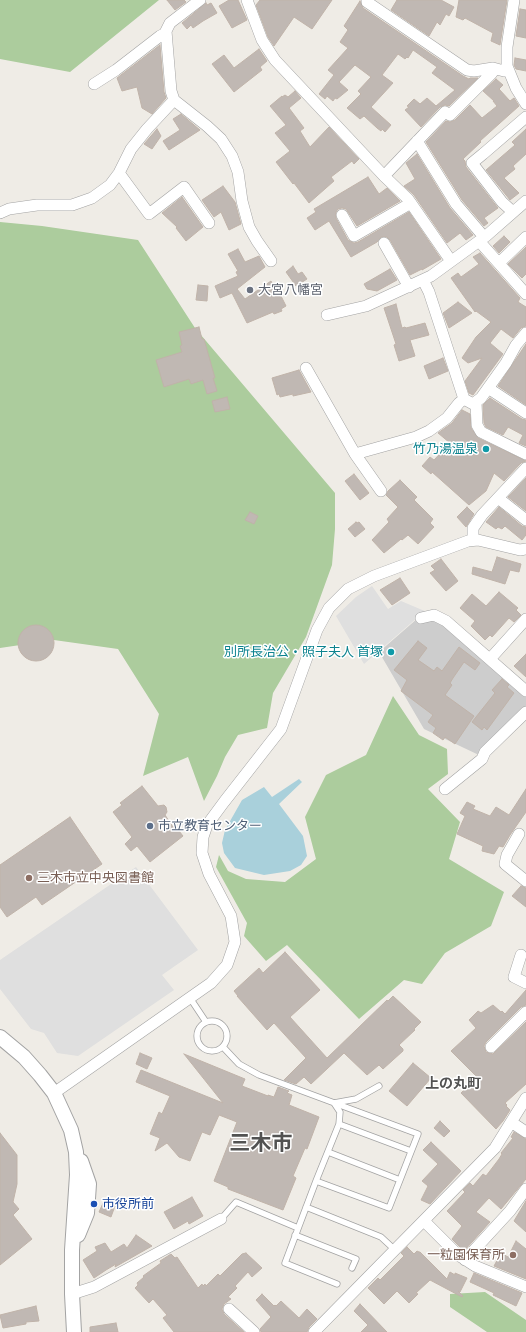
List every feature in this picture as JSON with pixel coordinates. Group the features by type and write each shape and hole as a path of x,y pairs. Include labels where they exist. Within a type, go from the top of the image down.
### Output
{"street":[{"path":"200,0 170,23 166,30 171,91 174,100 221,139 232,156 238,172 242,201 249,227 271,261"},
{"path":"247,0 262,40 275,60 411,203 451,261"},
{"path":"367,0 366,2 468,70 474,72 485,68 504,71 508,70"},
{"path":"514,0 507,47 507,66 526,104"},
{"path":"94,84 116,70 166,33"},
{"path":"384,176 446,112 450,116 495,69"},
{"path":"0,213 8,209 37,205 72,205 92,198 110,185 119,173 131,149 174,100"},
{"path":"513,212 502,202 472,163 526,117"},
{"path":"417,142 456,204 499,263 526,294"},
{"path":"119,173 149,214 184,187 209,223"},
{"path":"327,315 366,306 431,276 482,239 526,201"},
{"path":"342,215 354,236 411,203"},
{"path":"499,263 526,237"},
{"path":"384,243 409,287"},
{"path":"423,280 429,292 464,399 473,404 481,398 506,363 516,345 526,333"},
{"path":"306,368 355,454 381,491"},
{"path":"488,388 526,413"},
{"path":"355,454 416,437 429,431 447,418 464,399"},
{"path":"476,402 477,424 481,432 526,454"},
{"path":"473,540 473,528 482,515 526,468"},
{"path":"498,498 526,520"},
{"path":"54,1093 211,983 227,965 235,942 231,916 209,874 202,853 203,837 207,825 281,729 317,630 329,608 348,589 374,576 468,541 478,540 520,550 526,549"},
{"path":"420,618 434,615 446,622 526,692"},
{"path":"490,659 526,619"},
{"path":"445,789 482,759 485,752 526,712"},
{"path":"519,834 507,855 505,864 526,881"},
{"path":"520,955 514,977 526,983"},
{"path":"491,1047 526,1012"},
{"path":"0,1037 24,1057 54,1093 71,1130 77,1175 72,1250 74,1332"},
{"path":"0,1047 24,1057"},
{"path":"314,1332 495,1148 526,1098"},
{"path":"511,1122 526,1132"},
{"path":"465,1260 510,1211 526,1189"},
{"path":"72,1294 94,1288 221,1219"},
{"path":"424,1221 458,1255 465,1260 475,1266 526,1287"},
{"path":"229,1309 254,1332"}],"lane":[{"path":"190,998 206,1022"},
{"path":"206,1022 219,1022 225,1027 227,1041 223,1047 216,1051 209,1051 202,1048 198,1042 197,1034 200,1027 206,1022"},
{"path":"223,1047 239,1064 259,1075 418,1134 389,1208 316,1181"},
{"path":"334,1103 356,1099 379,1086"},
{"path":"334,1103 340,1112 339,1124 284,1263 337,1284"},
{"path":"339,1124 411,1151"},
{"path":"328,1152 400,1180"},
{"path":"221,1219 236,1202 298,1228"},
{"path":"306,1207 381,1237 395,1250"},
{"path":"295,1235 356,1259 352,1268"}],"shaded area":[{"path":"372,586 388,609 401,601 427,612 418,617 364,664 336,616 356,597"},
{"path":"433,617 526,697 526,706 483,749 481,756 424,729 379,652 418,618"},
{"path":"136,867 198,950 162,975 174,990 78,1056 57,1053 44,1033 31,1029 0,989 0,960"}],"green space":[{"path":"0,0 159,0 70,72 0,59"},
{"path":"0,222 42,226 138,240 195,328 335,493 335,529 332,565 306,637 273,693 267,728 238,735 225,757 204,801 188,757 143,776 159,714 118,649 54,640 0,648"},
{"path":"393,696 419,735 447,749 448,774 428,789 460,822 449,859 504,892 491,926 445,953 422,984 404,980 359,1019 287,945 266,961 244,936 247,923 216,867 219,855 228,871 246,879 285,882 316,859 305,817 326,775 366,755"},
{"path":"485,1292 526,1320 526,1332 487,1332 450,1307 450,1294"}],"water":[{"path":"299,779 302,782 279,804 303,836 307,856 301,865 290,871 264,875 235,868 224,853 222,843 225,830 242,800 264,787 272,797"}],"building":[{"path":"167,0 184,0 186,2 175,10"},
{"path":"229,0 238,0 247,20 232,28 219,6"},
{"path":"260,0 332,0 312,29 294,17 274,46 268,37 256,5"},
{"path":"397,0 441,0 454,7 449,16 446,14 440,25 437,22 429,36 391,10"},
{"path":"459,0 507,0 500,45 491,41 493,33 465,18 463,20 456,17"},
{"path":"360,1 363,8 463,76 469,79 478,78 449,106 445,105 440,107 421,127 405,110 409,107 407,106 414,99 420,104 427,98 436,106 455,90 432,73 437,67 413,50 408,58 407,57 405,59 398,54 382,75 393,83 371,107 391,125 385,132 382,129 381,131 377,128 364,116 360,119 347,108 361,94 358,91 371,77 355,65 339,82 348,90 337,99 335,98 333,101 327,96 325,99 319,94 334,75 328,70 348,48 340,42 348,30 344,26"},
{"path":"206,3 207,5 211,3 217,13 193,28 191,25 187,29 182,23"},
{"path":"520,9 526,10 526,38 516,36"},
{"path":"160,45 164,92 166,98 152,114 142,108 137,87 122,91 117,78"},
{"path":"259,49 267,61 260,67 262,70 234,92 212,64 224,55 234,68"},
{"path":"515,58 526,60 526,71 516,69 514,65"},
{"path":"496,79 503,85 499,89 510,101 514,98 519,106 480,141 481,142 463,159 466,167 498,208 484,218 488,223 484,226 462,200 426,142 446,121 450,122 455,120 470,105 482,118 497,106 494,101 483,91"},
{"path":"295,91 301,98 289,108 304,128 300,131 310,147 329,127 359,159 354,164 352,161 331,177 334,181 309,203 276,162 290,151 275,133 286,125 270,106 282,96 285,95 288,97"},
{"path":"181,114 200,130 169,150 163,141 180,130 173,119"},
{"path":"157,129 161,136 152,149 144,144"},
{"path":"526,129 526,154 513,166 515,169 504,178 519,193 510,200 486,170 515,145 512,142"},
{"path":"417,154 450,208 473,235 466,240 460,233 447,243 414,195 404,186 415,179 406,163"},
{"path":"368,177 379,194 387,188 400,201 357,226 346,209 338,209 336,212 336,218 348,240 354,243 358,242 409,212 441,259 410,275 387,237 381,237 377,242 351,257 329,221 315,230 307,218 316,212 314,209"},
{"path":"223,186 235,202 241,224 229,230 221,212 214,217 202,200"},
{"path":"182,197 203,227 186,241 176,228 177,227 162,213"},
{"path":"504,236 510,242 499,253 493,246"},
{"path":"526,247 526,274 522,278 508,264"},
{"path":"238,249 245,262 259,256 265,267 237,289 245,299 271,281 278,295 280,294 286,306 281,309 282,311 274,314 273,312 247,323 232,293 220,298 215,286 238,276 236,272 238,271 228,254"},
{"path":"480,253 520,298 518,302 526,307 526,326 521,328 513,338 501,329 490,343 503,354 473,395 469,393 465,381 482,358 468,363 462,358 476,337 491,322 476,311 475,312 451,278 458,273 461,277 479,264 473,257"},
{"path":"293,266 298,274 302,272 307,279 296,286 286,272"},
{"path":"390,269 397,280 377,291 367,289 364,284"},
{"path":"198,285 208,286 207,301 196,300"},
{"path":"458,302 472,313 449,328 443,313"},
{"path":"396,304 402,328 425,323 429,335 410,340 415,356 399,361 394,345 396,344 384,308"},
{"path":"199,327 215,378 213,378 217,391 207,394 203,380 191,384 189,379 164,387 156,360 182,352 179,332"},
{"path":"526,344 526,405 498,386"},
{"path":"443,358 448,371 429,379 424,366"},
{"path":"299,370 311,392 293,396 293,394 280,397 279,394 277,395 272,378"},
{"path":"227,397 230,409 215,412 212,401"},
{"path":"490,398 522,419 526,420 526,446 519,443 523,435 508,427 503,435 486,427 484,423 483,405"},
{"path":"462,410 470,414 471,428 478,438 526,461 521,463 504,481 494,473 486,491 469,505 432,472 431,474 422,466 430,457 434,460 450,443 438,433 452,423"},
{"path":"354,474 369,493 360,500 345,481"},
{"path":"526,478 526,511 508,497"},
{"path":"400,480 417,497 414,500 433,519 430,523 434,527 418,544 408,535 384,553 372,540 389,522 387,519 398,507 386,495 388,491"},
{"path":"467,507 474,514 466,527 457,517"},
{"path":"499,507 522,526 526,527 526,535 522,540 505,526 502,529 498,527 496,529 486,522"},
{"path":"250,512 258,516 254,524 245,520"},
{"path":"356,522 359,522 365,529 355,537 348,529"},
{"path":"497,557 521,564 519,572 510,570 505,584 472,574 473,567 492,572"},
{"path":"441,559 458,581 446,591 430,573 435,570 431,566"},
{"path":"400,578 410,593 392,605 380,590"},
{"path":"499,592 518,608 516,610 521,615 514,622 509,618 492,637 490,635 485,640 471,626 475,621 460,608 472,594 486,606"},
{"path":"40,625 49,630 53,636 53,650 49,656 40,661 32,661 23,656 19,650 18,639 23,630 29,626"},
{"path":"418,641 427,648 418,660 434,671 437,667 442,671 459,647 480,663 475,670 464,662 450,683 452,685 445,695 474,716 455,744 445,737 443,740 433,733 436,728 428,722 433,715 401,691 407,680 394,670"},
{"path":"526,654 526,677 514,666"},
{"path":"502,679 509,685 507,687 514,693 487,730 484,727 482,730 472,722 495,693 492,690"},
{"path":"142,786 158,806 164,805 166,807 167,812 165,815 173,827 175,826 183,836 150,862 137,846 131,851 125,844 132,837 113,812 122,805 120,803"},
{"path":"526,789 526,812 503,847 499,846 494,854 482,851 483,846 457,834 465,816 460,813 467,802 475,806 473,809 490,816 496,807 509,815"},
{"path":"70,817 102,864 42,905 36,897 7,917 0,907 0,865"},
{"path":"521,886 526,888 526,907 512,896"},
{"path":"285,952 320,990 290,1017 327,1058 393,996 421,1022 399,1045 403,1051 383,1069 379,1065 367,1075 344,1053 311,1084 304,1077 296,1084 284,1080 306,1058 274,1023 267,1030 234,991 259,968 263,973"},
{"path":"526,990 526,1005 521,1007 486,1042 484,1046 486,1052 493,1054 526,1022 526,1084 505,1103 510,1110 496,1129 461,1093 477,1077 451,1051 476,1028 469,1020 478,1011 481,1013 493,1005 505,1014"},
{"path":"140,1053 152,1058 147,1069 136,1064"},
{"path":"184,1054 245,1079 242,1086 268,1096 274,1097 278,1087 289,1091 287,1093 292,1095 289,1105 319,1117 307,1149 305,1148 293,1176 296,1178 283,1210 228,1189 228,1187 214,1181 237,1122 219,1115 210,1135 202,1132 190,1161 179,1157 167,1143 155,1151 160,1138 150,1134 159,1112 162,1114 170,1096 136,1082 141,1070 223,1103"},
{"path":"413,1063 431,1078 407,1106 389,1091"},
{"path":"440,1121 450,1131 444,1137 434,1128"},
{"path":"514,1132 526,1139 526,1179 501,1209 489,1198 476,1212 490,1222 464,1251 452,1239 462,1226 447,1211 465,1192 463,1190 470,1183 473,1186 483,1174 486,1176 513,1138 511,1137"},
{"path":"0,1133 17,1155 17,1184 13,1202 19,1209 13,1215 32,1239 0,1265"},
{"path":"431,1142 461,1171 430,1204 421,1200 428,1186 422,1181 438,1164 423,1150"},
{"path":"192,1197 203,1216 189,1224 188,1221 174,1229 164,1212"},
{"path":"104,1201 115,1206 111,1217 99,1212"},
{"path":"526,1201 526,1232 514,1221"},
{"path":"136,1235 152,1246 115,1267 116,1264 94,1278 83,1260 97,1251 95,1247 105,1243 111,1252 124,1244 127,1248"},
{"path":"516,1241 526,1249 526,1279 494,1266 501,1253 508,1257"},
{"path":"407,1247 414,1254 417,1251 420,1252 447,1279 450,1272 467,1278 460,1292 458,1291 463,1296 462,1297 430,1280 416,1293 418,1294 409,1303 397,1291 384,1304 368,1288 378,1278 380,1280 404,1256 401,1253"},
{"path":"246,1253 262,1268 252,1277 248,1272 235,1286 237,1288 228,1297 231,1299 224,1304 222,1309 224,1314 244,1332 174,1332 163,1318 167,1315 153,1299 149,1303 135,1288 138,1285 137,1283 144,1277 143,1276 161,1263 160,1261 171,1254 175,1258 177,1257 198,1288 202,1284 203,1286 205,1284 206,1286 218,1274 220,1276 242,1254"},
{"path":"474,1273 522,1293 516,1306 493,1295 494,1293 470,1282"},
{"path":"262,1294 274,1306 281,1301 299,1318 307,1309 317,1319 309,1327 307,1332 261,1332 260,1329 271,1317 256,1300"},
{"path":"360,1304 387,1332 361,1332 368,1325 354,1311"},
{"path":"36,1306 39,1321 26,1322 26,1324 3,1328 0,1315"},
{"path":"116,1323 118,1332 90,1332 90,1327"}],"place":[{"name":"大宮八幡宮","path":"250,290"},
{"name":"竹乃湯温泉","path":"486,449"},
{"name":"別所長治公・照子夫人 首塚","path":"391,652"},
{"name":"市立教育センター","path":"150,826"},
{"name":"三木市立中央図書館","path":"29,878"},
{"name":"市役所前","path":"94,1204"},
{"name":"一粒園保育所","path":"513,1255"}],"district":[{"name":"上の丸町","path":"453,1084"},
{"name":"三木市","path":"261,1144"}]}
